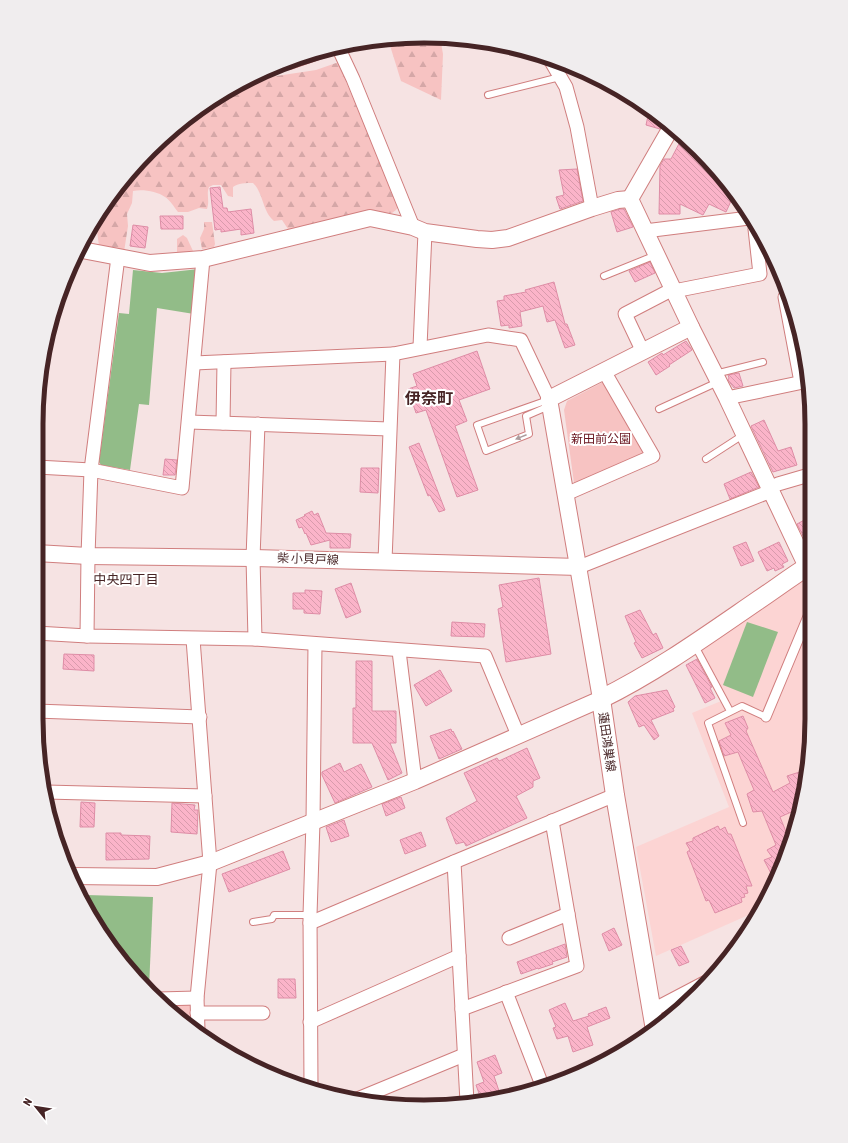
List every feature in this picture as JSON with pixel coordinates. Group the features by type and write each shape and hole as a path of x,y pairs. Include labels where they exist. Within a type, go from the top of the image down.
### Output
{"main road":[{"name":"蓮田鴻巣線","path":"654,1022 615,795 601,698 627,686 694,645 805,572"}],"street":[{"path":"340,52 419,229 420,347"},
{"path":"554,66 566,87 577,127 592,208"},
{"path":"630,199 668,132"},
{"path":"84,250 150,263 204,259 370,218 419,229 477,239 492,240 508,238 592,208 618,200 630,199"},
{"path":"630,199 691,327 728,398 770,490 805,561"},
{"path":"645,231 745,219"},
{"path":"643,352 625,314 673,290 760,274 756,237"},
{"path":"87,636 91,470 118,257"},
{"path":"43,467 91,470 182,488 204,259"},
{"path":"550,402 604,371 691,327"},
{"path":"77,876 157,877 210,863 415,781 601,698 550,402 521,340 488,335 420,347 393,354 194,363"},
{"path":"385,561 393,354"},
{"path":"223,423 224,362"},
{"path":"566,494 653,456 604,371"},
{"path":"728,398 803,382"},
{"path":"189,422 390,429"},
{"path":"256,639 254,558 258,424"},
{"path":"579,567 770,490 778,484 805,476"},
{"name":"柴 小貝戸線","path":"43,553 88,556 254,558 579,567"},
{"path":"766,717 805,625"},
{"path":"43,633 193,639 256,639 399,651 485,656 518,735"},
{"path":"193,639 210,863 197,998 198,1025"},
{"path":"311,1083 310,919 313,822 314,644"},
{"path":"399,651 415,781"},
{"path":"43,711 200,717"},
{"path":"50,792 205,796"},
{"path":"310,919 454,862 615,795"},
{"path":"462,1008 577,966 552,821"},
{"path":"454,862 467,1098"},
{"path":"509,938 568,914"},
{"path":"310,1022 459,956"},
{"path":"653,1010 691,990"},
{"path":"506,992 541,1082"},
{"path":"166,999 197,998"},
{"path":"197,1013 263,1013"},
{"path":"366,1096 464,1055"}],"lane":[{"path":"488,95 560,77"},
{"path":"604,276 657,254"},
{"path":"659,409 717,378 763,362"},
{"path":"550,402 526,416 529,434 486,451 477,425 550,402"},
{"path":"706,460 744,434"},
{"path":"694,645 730,712"},
{"path":"742,822 708,723 742,706 766,717"},
{"path":"253,922 272,919 274,915 310,919"}],"shaded area":[{"path":"199,269 194,314 157,308 149,405 139,404 130,470 101,465 99,462 119,313 129,314 133,270 162,273"},
{"path":"805,579 805,719 802,769 792,818 776,865 766,888 752,914 656,956 636,847 729,807 692,713 726,699 700,651"},
{"path":"747,622 778,632 753,697 723,685"},
{"path":"87,895 153,897 149,982 122,951 107,931"}],"green space":[{"path":"441,44 443,54 441,100 401,81 390,45"},
{"path":"338,63 399,206 396,210 392,213 373,212 344,216 300,231 288,229 282,220 274,221 270,217 257,187 253,183 240,184 233,187 233,197 228,196 221,185 213,185 209,187 208,190 207,209 199,208 188,212 178,212 169,200 158,193 137,190 133,191 132,203 127,214 128,226 124,252 99,246 97,231 96,230 122,192 155,155 192,122 212,107 265,78 316,70"},
{"path":"204,222 212,222 215,244 214,247 202,249 200,238 204,229"},
{"path":"183,235 187,238 193,251 177,253 177,239"},
{"name":"新田前公園","path":"605,381 646,452 578,485 574,483 564,410 567,401"},
{"path":"171,1003 191,1003 192,1021"}],"building":[{"path":"648,116 661,126 660,129 646,125"},
{"path":"680,142 710,173 734,202 731,201 726,212 709,204 703,215 680,204 680,214 659,214 660,166 664,159 671,159"},
{"path":"577,169 583,201 560,209 556,197 564,195 559,170"},
{"path":"220,187 223,208 227,208 228,212 251,209 254,233 241,235 241,229 221,232 221,229 215,230 210,188"},
{"path":"624,209 633,227 617,232 611,212"},
{"path":"160,216 183,216 183,229 161,229"},
{"path":"133,225 148,227 145,248 130,246"},
{"path":"650,262 655,273 635,282 629,271"},
{"path":"554,282 565,324 567,324 575,345 565,348 555,320 547,322 543,306 520,312 522,326 509,328 509,325 501,326 497,301 504,300 504,296 526,292 525,290"},
{"path":"686,341 692,350 656,375 648,362"},
{"path":"477,351 490,389 459,400 467,421 455,426 478,490 457,497 426,410 416,413 408,389 417,386 413,374"},
{"path":"739,373 743,386 734,388 728,380 728,375"},
{"path":"764,420 778,451 791,447 797,465 773,472 751,426"},
{"path":"419,443 445,510 439,512 430,495 428,496 409,447"},
{"path":"165,459 177,460 175,475 163,475"},
{"path":"361,468 379,468 378,493 360,492"},
{"path":"751,472 759,487 730,499 724,484"},
{"path":"312,511 314,515 318,513 326,533 351,534 350,548 330,548 330,540 311,545 306,533 305,534 302,527 299,528 296,520"},
{"path":"805,520 805,539 797,524"},
{"path":"746,542 754,561 741,566 733,547"},
{"path":"779,542 788,561 782,564 784,567 775,571 774,568 767,571 758,552"},
{"path":"539,578 551,654 506,662 498,609 503,607 499,585"},
{"path":"351,583 361,612 346,618 335,589"},
{"path":"305,590 322,591 320,614 304,613 304,609 293,609 293,593 305,593"},
{"path":"640,610 653,635 656,633 663,648 642,658 634,643 636,642 625,616"},
{"path":"452,622 485,624 484,637 451,636"},
{"path":"64,654 94,655 94,671 63,669"},
{"path":"697,659 712,687 710,688 715,698 705,703 686,665"},
{"path":"356,661 372,661 372,711 396,711 396,743 390,743 402,773 388,780 372,743 353,743 353,708 356,708"},
{"path":"440,670 452,691 426,706 414,685"},
{"path":"667,690 675,707 673,709 674,711 651,720 659,736 654,740 644,725 639,727 628,702 635,696"},
{"path":"743,716 748,728 746,731 773,792 790,783 787,776 802,771 794,811 780,817 787,834 772,875 764,860 772,857 767,850 776,845 762,811 753,812 747,794 754,790 738,752 724,756 719,741 731,735 725,723"},
{"path":"451,729 462,749 439,759 430,736"},
{"path":"527,748 540,778 533,781 533,787 516,796 527,818 466,846 464,842 456,844 446,818 477,801 464,773 497,758 499,761"},
{"path":"340,763 344,772 361,764 372,787 335,803 322,772"},
{"path":"401,797 405,808 386,816 382,804"},
{"path":"81,802 95,803 94,827 80,827"},
{"path":"172,803 195,805 194,810 198,810 197,834 171,832"},
{"path":"344,820 349,836 331,842 326,827"},
{"path":"718,826 720,830 725,827 728,834 731,834 752,886 746,886 748,893 744,894 745,897 741,898 742,902 715,913 709,900 706,901 687,852 690,850 686,843 693,841 693,838"},
{"path":"421,832 426,846 405,854 400,840"},
{"path":"106,833 150,836 149,859 106,860"},
{"path":"283,851 290,869 229,892 222,874"},
{"path":"614,928 622,945 609,951 602,934"},
{"path":"565,944 567,957 552,962 553,964 521,974 517,962"},
{"path":"681,946 689,962 679,966 671,950"},
{"path":"278,979 295,979 296,998 278,998"},
{"path":"565,1003 573,1021 589,1016 588,1014 606,1007 610,1018 587,1027 593,1045 573,1052 568,1036 557,1039 553,1028 556,1027 549,1010"},
{"path":"495,1055 502,1073 494,1076 500,1093 480,1096 476,1085 484,1082 477,1062"}],"district":[{"name":"伊奈町","path":"429,398"},
{"name":"中央四丁目","path":"126,579"}]}
